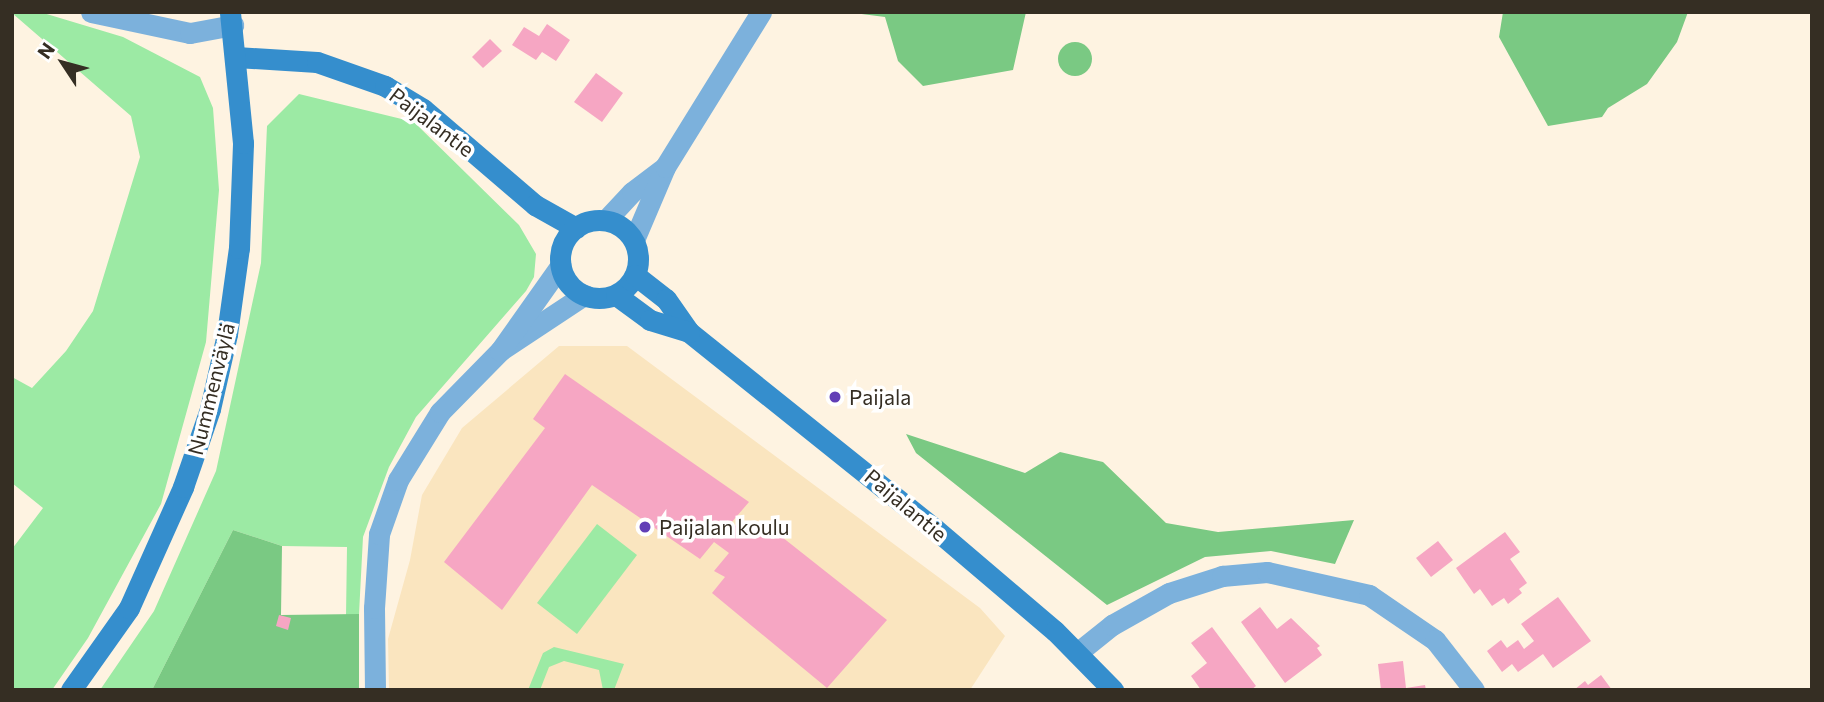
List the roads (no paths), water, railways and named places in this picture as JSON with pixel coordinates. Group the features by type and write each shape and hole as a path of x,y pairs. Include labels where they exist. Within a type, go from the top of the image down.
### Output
{"street":[{"path":"90,12 190,33 232,19 236,57"},
{"path":"375,690 374,608 379,534 398,480 440,412 500,351 583,295 616,295 635,275 638,263 634,240 665,167 761,12"},
{"name":"Paijalantie","path":"236,57 317,62 385,86 423,109 535,205 576,228"},
{"name":"Nummenväylä","path":"71,690 128,608 183,487 210,410 228,334 239,248 243,143 236,57"},
{"path":"500,351 561,257 576,228 606,220 632,192 665,167"},
{"name":"Paijalantie","path":"535,205 561,257"},
{"path":"606,220 617,224 634,240"},
{"path":"561,257 565,278 583,295"},
{"name":"Paijalantie","path":"635,275 666,299 689,332 935,529 1077,653 1113,690"},
{"name":"Paijalantie","path":"616,295 650,320 689,332"},
{"path":"1077,653 1112,625 1169,593 1222,576 1267,572 1369,595 1435,640 1474,690"}],"place":[{"name":"Paijala","path":"835,397"},
{"name":"Paijalan koulu","path":"645,527"}]}
